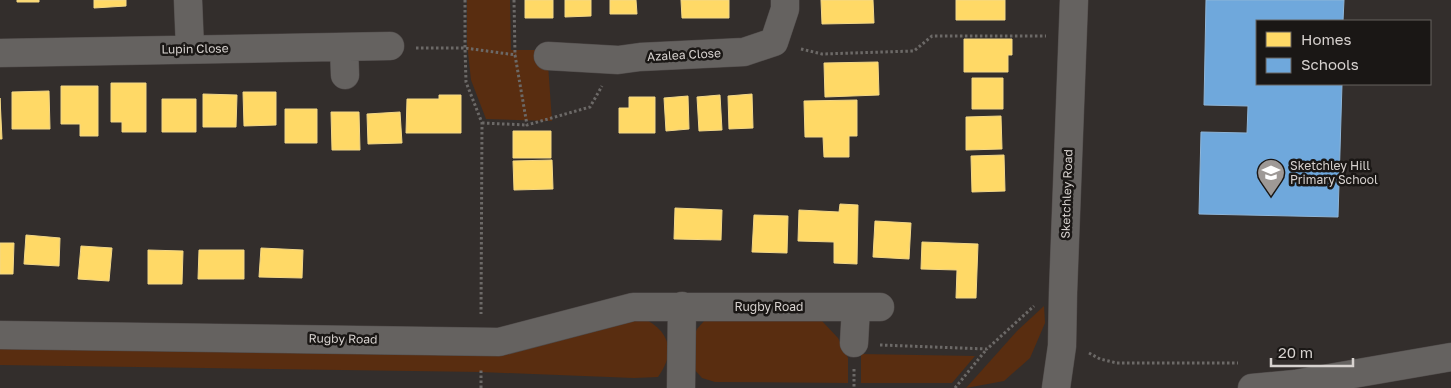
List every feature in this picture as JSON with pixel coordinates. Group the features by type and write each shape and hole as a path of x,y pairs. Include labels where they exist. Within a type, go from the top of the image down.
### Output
{"street":[{"path":"188,0 190,49"},
{"path":"774,42 785,9 785,0"},
{"name":"Sketchley Road","path":"1056,388 1062,346 1074,0"},
{"name":"Azalea Close","path":"548,56 618,60 640,57 744,52 774,42"},
{"name":"Lupin Close","path":"0,53 390,46"},
{"path":"344,47 345,75"},
{"path":"681,388 682,306"},
{"name":"Rugby Road","path":"0,335 498,342 633,307 868,307 854,343"},
{"path":"1249,376 1295,384 1451,357"}],"path":[{"path":"465,0 466,82 482,123 481,388"},
{"path":"774,42 822,54 914,51 932,36 1073,36"},
{"path":"390,46 465,48 515,55 548,56"},
{"path":"482,123 527,124"},
{"path":"955,388 987,350 1045,296 1063,293"},
{"path":"854,343 987,350"},
{"path":"1087,352 1100,359 1117,363 1249,376"}],"shaded area":[{"path":"467,0 510,0 511,50 547,50 552,121 486,119 471,80 467,43"},
{"path":"1044,306 1045,323 1030,358 1004,381 966,388 1017,331"},
{"path":"641,317 658,328 667,342 667,358 658,377 634,378 481,372 0,365 0,340 481,345"},
{"path":"705,320 822,321 838,338 848,358 848,383 715,382 702,378 694,369 690,345 697,329"},
{"path":"861,354 975,356 952,383 861,383"}],"building: Homes":[{"path":"17,0 39,0 39,2 17,2"},
{"path":"94,0 126,0 126,6 94,8"},
{"path":"525,0 553,0 553,18 525,18"},
{"path":"565,0 591,0 591,16 565,17"},
{"path":"610,0 636,0 637,14 610,14"},
{"path":"681,0 729,0 729,18 682,18"},
{"path":"821,0 873,0 874,23 822,24"},
{"path":"956,0 1005,0 1005,20 956,20"},
{"path":"964,39 1012,39 1012,55 1008,55 1008,72 964,72"},
{"path":"878,62 879,95 825,97 824,63"},
{"path":"972,78 1003,78 1003,109 972,109"},
{"path":"111,83 146,83 146,132 122,132 122,122 111,122"},
{"path":"61,86 98,86 98,136 80,136 80,124 61,124"},
{"path":"49,91 50,129 12,129 12,92"},
{"path":"243,92 276,92 276,125 244,126"},
{"path":"203,94 237,95 236,127 203,127"},
{"path":"752,94 753,128 729,129 728,96"},
{"path":"439,95 461,95 461,133 406,133 407,99 439,99"},
{"path":"720,95 722,130 699,131 697,97"},
{"path":"688,96 689,129 666,131 664,98"},
{"path":"629,97 655,97 655,133 619,133 619,108 629,108"},
{"path":"0,98 2,139 0,139"},
{"path":"162,99 196,99 196,132 162,132"},
{"path":"857,100 857,136 849,136 849,157 824,157 823,137 805,137 804,101"},
{"path":"285,109 317,109 317,143 285,143"},
{"path":"331,112 359,112 360,150 332,150"},
{"path":"400,112 402,143 368,144 367,114"},
{"path":"1001,116 1002,149 966,150 966,117"},
{"path":"513,131 551,131 551,158 513,158"},
{"path":"1004,155 1005,191 972,192 971,156"},
{"path":"552,160 553,189 514,190 513,161"},
{"path":"840,204 858,205 857,264 834,263 834,242 798,241 799,210 839,212"},
{"path":"675,208 722,210 721,240 674,239"},
{"path":"754,215 788,216 787,253 752,252"},
{"path":"875,221 911,223 909,259 873,257"},
{"path":"26,235 60,238 59,266 24,264"},
{"path":"922,242 978,244 976,298 956,298 957,270 921,269"},
{"path":"0,243 14,243 13,274 0,274"},
{"path":"81,246 112,248 109,281 78,279"},
{"path":"261,248 303,250 302,278 259,277"},
{"path":"148,250 183,251 182,284 148,284"},
{"path":"199,250 244,250 244,279 198,279"}],"building: Schools":[{"path":"1206,0 1344,0 1343,20 1256,20 1256,85 1342,85 1338,217 1199,214 1201,132 1247,133 1248,106 1204,105"}],"place":[{"name":"Sketchley Hill Primary School","path":"1271,197"}]}
